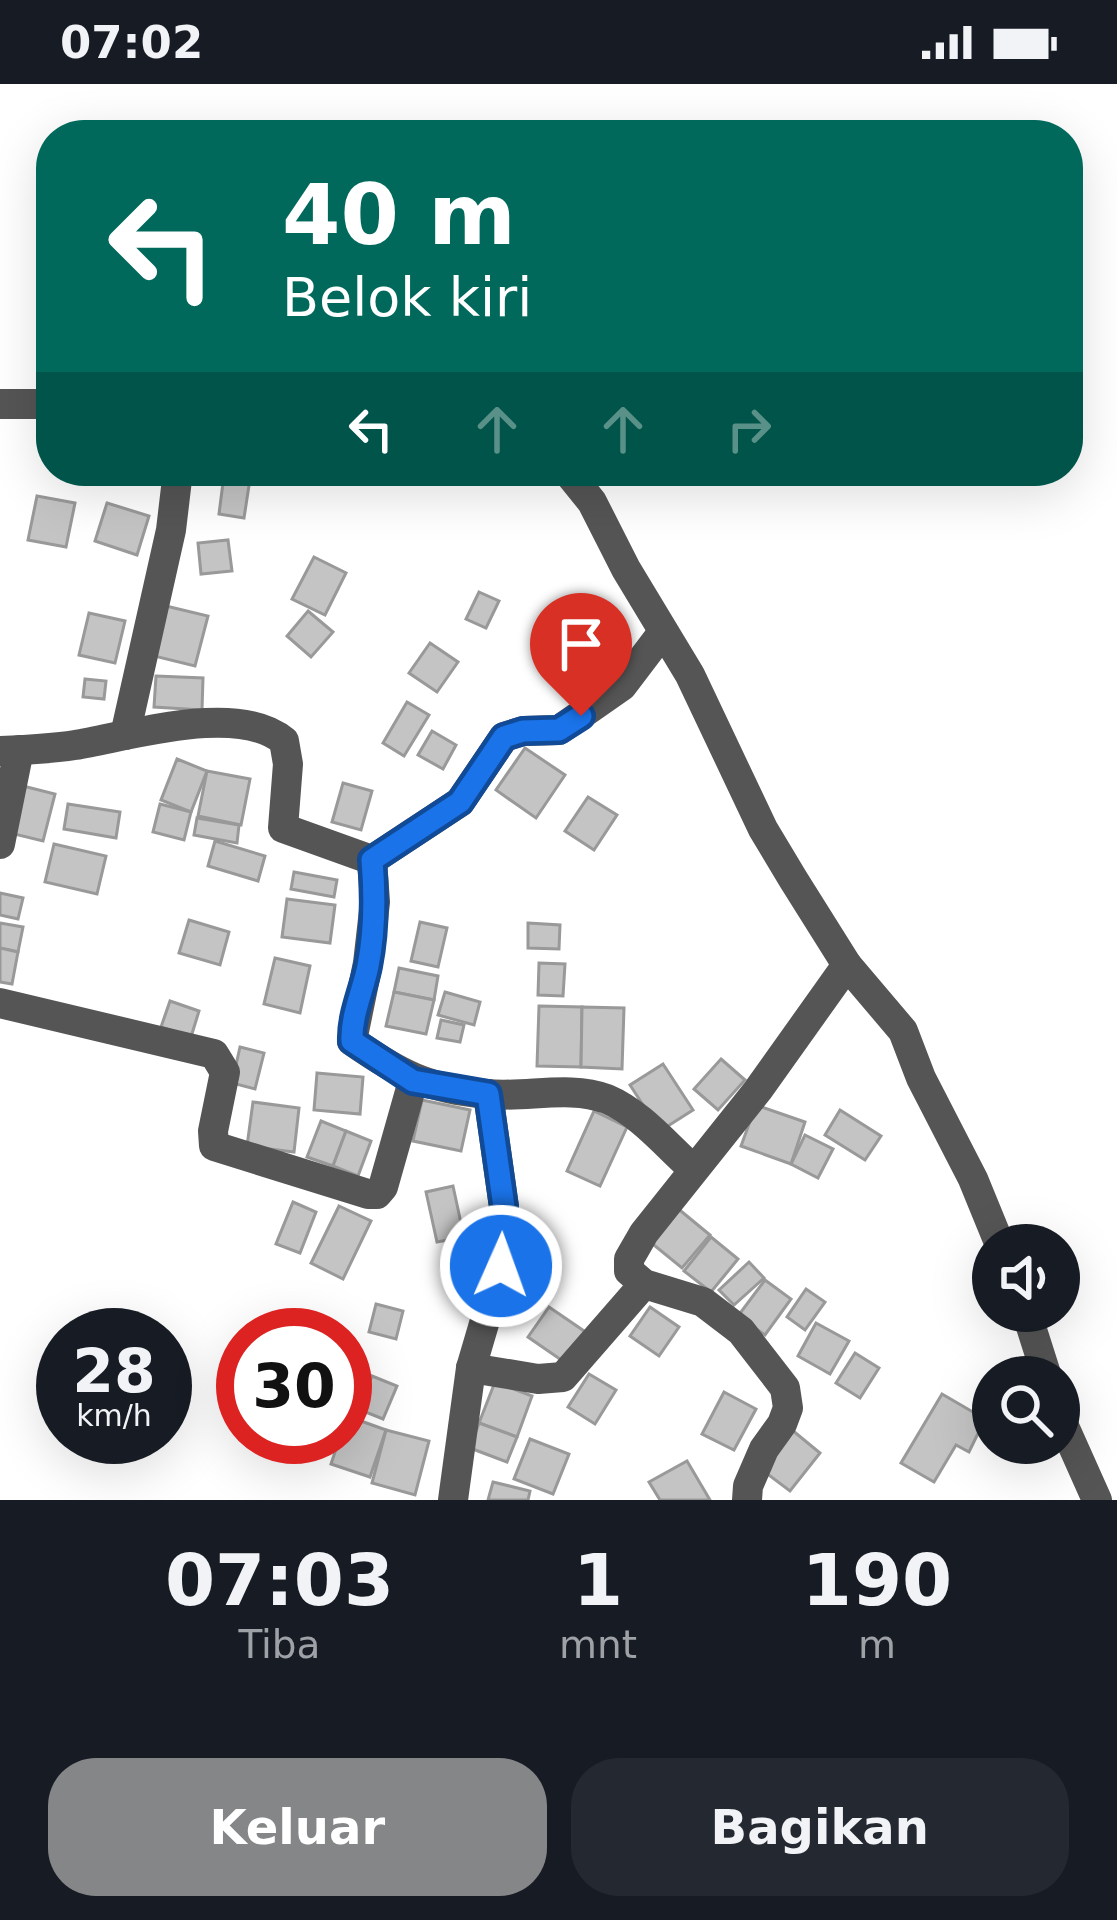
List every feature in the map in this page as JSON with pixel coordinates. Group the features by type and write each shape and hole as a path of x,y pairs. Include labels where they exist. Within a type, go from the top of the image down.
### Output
{"street":[{"path":"0,404 36,404"},
{"path":"125,735 171,530 176,486"},
{"path":"579,486 690,676 763,829 848,965 903,1031 991,1224"},
{"path":"372,860 460,802 504,737 559,730 622,686 663,632"},
{"path":"0,844 9,751 200,724 259,726 284,741 288,764 283,828 372,860"},
{"path":"372,860 375,902 352,1041 413,1081 488,1094 561,1092 606,1099 626,1108 693,1168"},
{"path":"747,1500 748,1486 788,1408 785,1388 741,1330 703,1302 644,1284 629,1270 629,1259 848,965"},
{"path":"0,1003 214,1054 224,1072 214,1146 368,1194 383,1187 413,1081"},
{"path":"453,1500 471,1369 501,1266 504,1207 488,1094"},
{"path":"471,1369 538,1379 563,1377 644,1284"},
{"path":"1080,1462 1097,1500"}],"building":[{"path":"223,486 249,486 244,518 219,514"},
{"path":"37,496 75,503 66,547 28,540"},
{"path":"107,503 149,516 137,555 95,541"},
{"path":"228,540 232,571 201,574 198,543"},
{"path":"314,557 346,573 325,615 292,599"},
{"path":"479,592 499,601 486,628 466,619"},
{"path":"166,606 208,616 195,666 154,656"},
{"path":"308,611 333,632 311,657 287,636"},
{"path":"89,613 125,621 115,663 79,655"},
{"path":"430,643 458,662 437,692 409,673"},
{"path":"156,676 203,678 202,710 154,707"},
{"path":"85,679 106,681 104,699 83,697"},
{"path":"407,702 429,715 404,756 383,743"},
{"path":"432,731 456,745 443,769 418,755"},
{"path":"525,748 565,775 536,818 496,790"},
{"path":"177,759 207,771 191,812 161,800"},
{"path":"207,771 250,779 241,825 198,816"},
{"path":"343,783 372,791 361,830 332,822"},
{"path":"23,786 55,794 43,841 10,833"},
{"path":"588,797 617,815 594,850 565,831"},
{"path":"68,804 120,812 116,838 64,829"},
{"path":"160,804 191,812 184,840 153,832"},
{"path":"197,818 239,825 237,843 194,835"},
{"path":"215,841 265,856 258,881 208,866"},
{"path":"54,844 106,856 97,894 45,882"},
{"path":"294,872 337,880 334,897 291,889"},
{"path":"0,893 23,898 18,919 0,915"},
{"path":"287,899 335,905 330,943 282,937"},
{"path":"189,920 229,932 220,965 179,953"},
{"path":"420,922 447,928 438,967 411,961"},
{"path":"0,923 23,927 18,952 0,948"},
{"path":"528,923 560,925 559,949 528,948"},
{"path":"0,948 18,952 12,984 0,982"},
{"path":"275,958 310,966 300,1013 264,1004"},
{"path":"539,963 565,964 563,996 538,995"},
{"path":"399,968 438,976 434,1000 394,992"},
{"path":"394,992 434,1000 426,1034 386,1026"},
{"path":"445,992 480,1002 474,1025 438,1015"},
{"path":"170,1001 199,1011 191,1037 161,1027"},
{"path":"539,1006 582,1007 581,1067 537,1066"},
{"path":"582,1007 624,1008 622,1069 581,1067"},
{"path":"441,1020 464,1025 460,1042 437,1038"},
{"path":"240,1047 264,1053 255,1089 232,1083"},
{"path":"721,1059 745,1080 718,1110 694,1089"},
{"path":"663,1064 693,1110 660,1131 630,1085"},
{"path":"317,1073 363,1077 360,1114 314,1110"},
{"path":"422,1100 470,1110 461,1151 413,1141"},
{"path":"253,1102 299,1108 294,1152 247,1146"},
{"path":"756,1105 805,1122 791,1164 741,1146"},
{"path":"840,1110 881,1136 865,1160 825,1135"},
{"path":"594,1111 627,1127 600,1186 567,1171"},
{"path":"321,1121 346,1131 333,1166 307,1157"},
{"path":"346,1131 371,1141 358,1176 333,1166"},
{"path":"805,1135 833,1149 818,1178 791,1164"},
{"path":"453,1186 464,1237 437,1242 426,1192"},
{"path":"293,1202 316,1212 300,1253 276,1244"},
{"path":"339,1206 371,1221 343,1279 311,1263"},
{"path":"676,1207 710,1235 682,1268 649,1241"},
{"path":"711,1237 738,1259 711,1292 684,1271"},
{"path":"749,1262 764,1278 734,1305 719,1290"},
{"path":"765,1280 791,1299 765,1335 738,1316"},
{"path":"806,1289 825,1302 805,1330 787,1317"},
{"path":"376,1304 403,1311 396,1339 372,1333"},
{"path":"549,1307 587,1333 567,1364 528,1337"},
{"path":"650,1307 679,1327 659,1356 630,1336"},
{"path":"816,1323 849,1341 830,1374 798,1356"},
{"path":"855,1353 879,1368 860,1398 836,1383"},
{"path":"589,1374 616,1390 595,1424 568,1407"},
{"path":"372,1376 397,1386 383,1419 372,1415"},
{"path":"495,1382 532,1396 517,1437 479,1423"},
{"path":"724,1392 756,1409 734,1450 702,1434"},
{"path":"942,1394 972,1411 969,1452 956,1445 934,1482 901,1463"},
{"path":"479,1423 517,1437 507,1462 470,1448"},
{"path":"372,1425 386,1430 370,1477 331,1464 372,1464"},
{"path":"386,1430 429,1441 415,1495 372,1483"},
{"path":"792,1430 820,1453 790,1491 761,1469"},
{"path":"530,1439 569,1454 553,1494 514,1479"},
{"path":"687,1461 710,1500 660,1500 649,1482"},
{"path":"493,1482 530,1491 528,1500 488,1500"}],"route":[{"path":"501,1266 504,1207 488,1094 413,1081 352,1041 375,902 372,860 460,802 504,737 559,730 581,716"}]}
